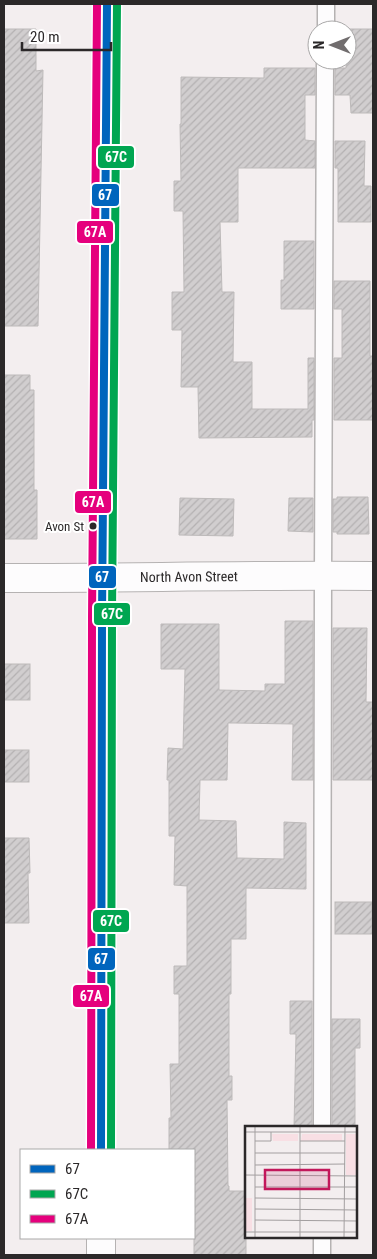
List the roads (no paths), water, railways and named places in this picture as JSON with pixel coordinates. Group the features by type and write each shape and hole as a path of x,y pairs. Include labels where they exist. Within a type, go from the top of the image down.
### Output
{"street":[{"path":"101,1149 107,4"},
{"name":"North Avon Street","path":"4,578 373,576"},
{"path":"101,1239 101,1255"}],"lane":[{"path":"326,4 326,20"},
{"path":"322,1126 322,576 325,70"},
{"path":"322,1239 322,1255"}],"place":[{"name":"Avon St","path":"93,526"}]}
